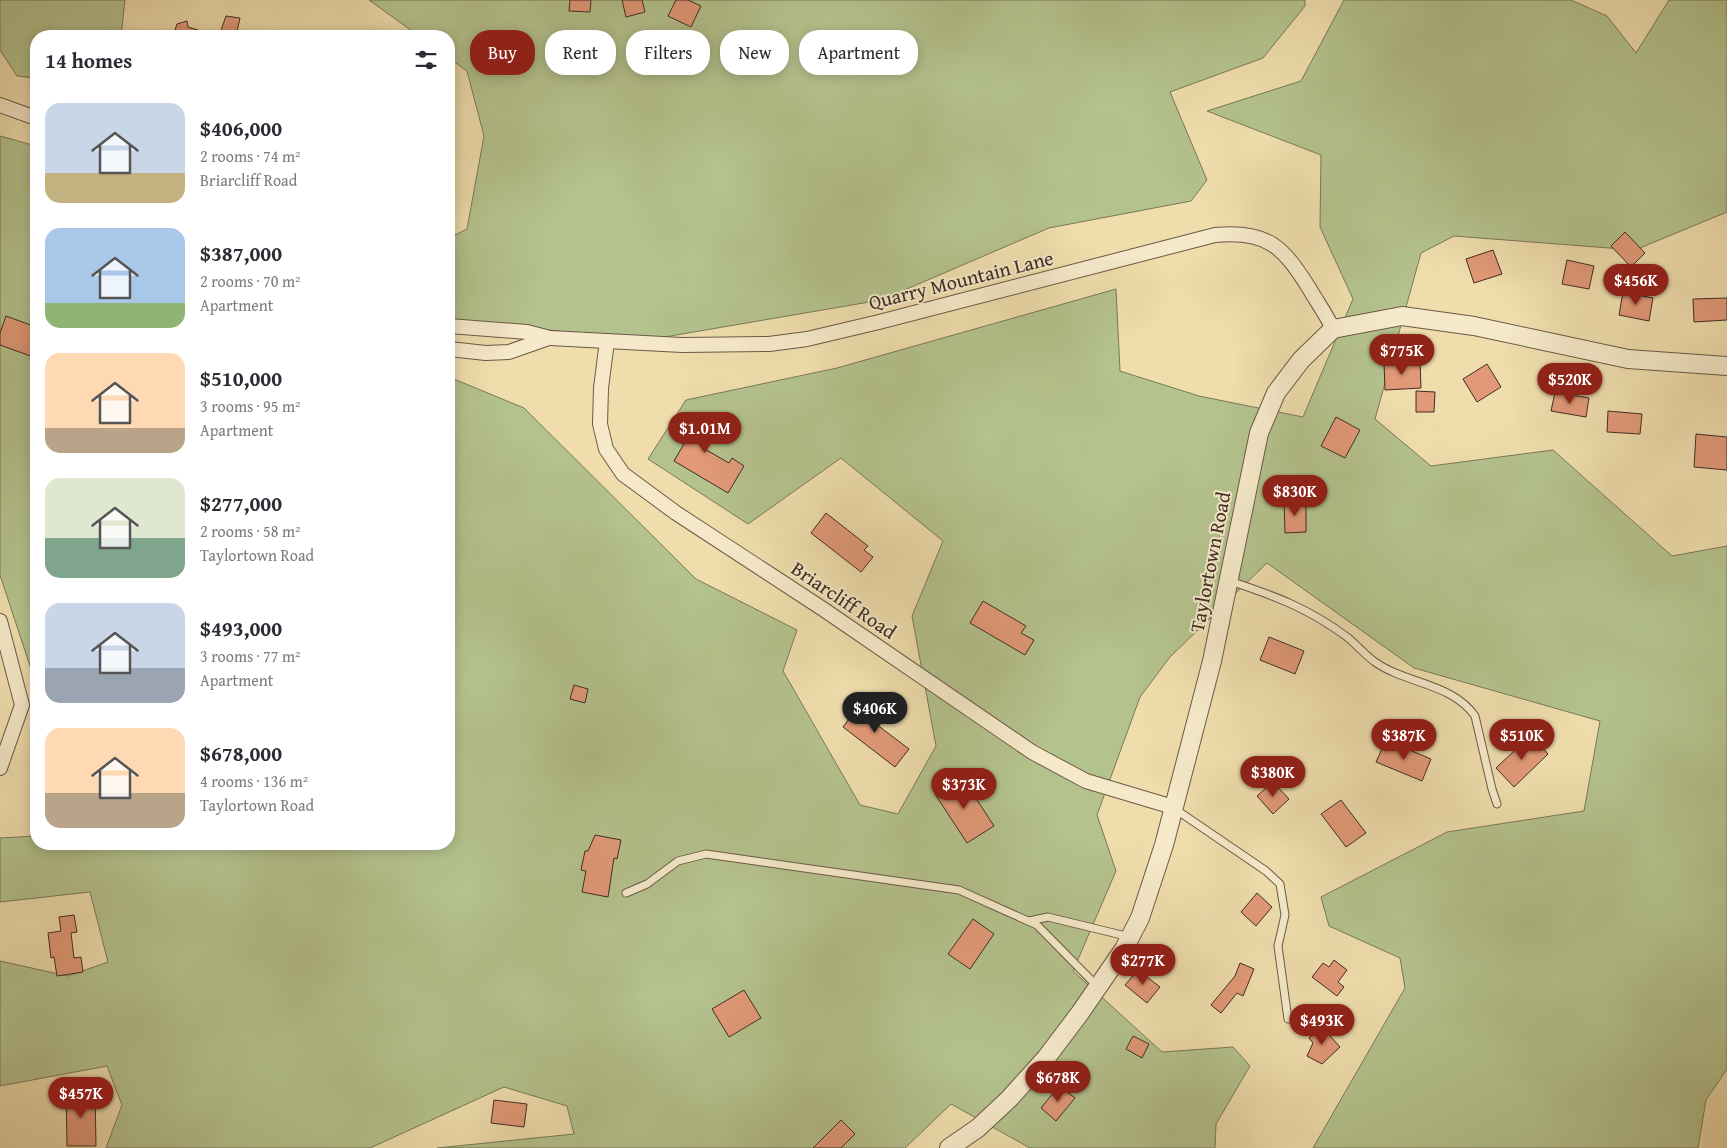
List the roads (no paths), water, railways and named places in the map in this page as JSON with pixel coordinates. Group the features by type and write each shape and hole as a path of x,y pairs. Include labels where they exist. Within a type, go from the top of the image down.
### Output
{"street":[{"path":"0,105 30,116"},
{"name":"Quarry Mountain Lane","path":"455,326 526,332 550,338 730,346 807,339 1215,235 1235,233 1263,239 1287,255 1333,329"},
{"path":"1333,329 1402,316 1474,326 1628,359 1727,366"},
{"name":"Taylortown Road","path":"949,1148 978,1128 1009,1099 1046,1058 1098,987 1130,937 1153,882 1212,661 1230,581 1249,472 1259,433 1276,393 1301,360 1333,329"},
{"name":"Quarry Mountain Lane","path":"455,349 486,353 509,352 550,338"},
{"name":"Briarcliff Road","path":"607,341 601,388 600,424 606,449 623,474 676,513 831,614 1032,752 1086,782 1173,807"},
{"path":"0,621 22,705 0,768"}],"lane":[{"path":"1230,581 1298,605 1347,637 1376,663 1444,690 1469,707 1475,716 1497,804"},
{"path":"1173,807 1266,871 1280,884 1285,915 1278,946 1288,1019"},
{"path":"626,893 647,884 678,861 706,854 959,890 1036,925 1098,987"},
{"path":"1028,921 1048,918 1130,937"}]}
